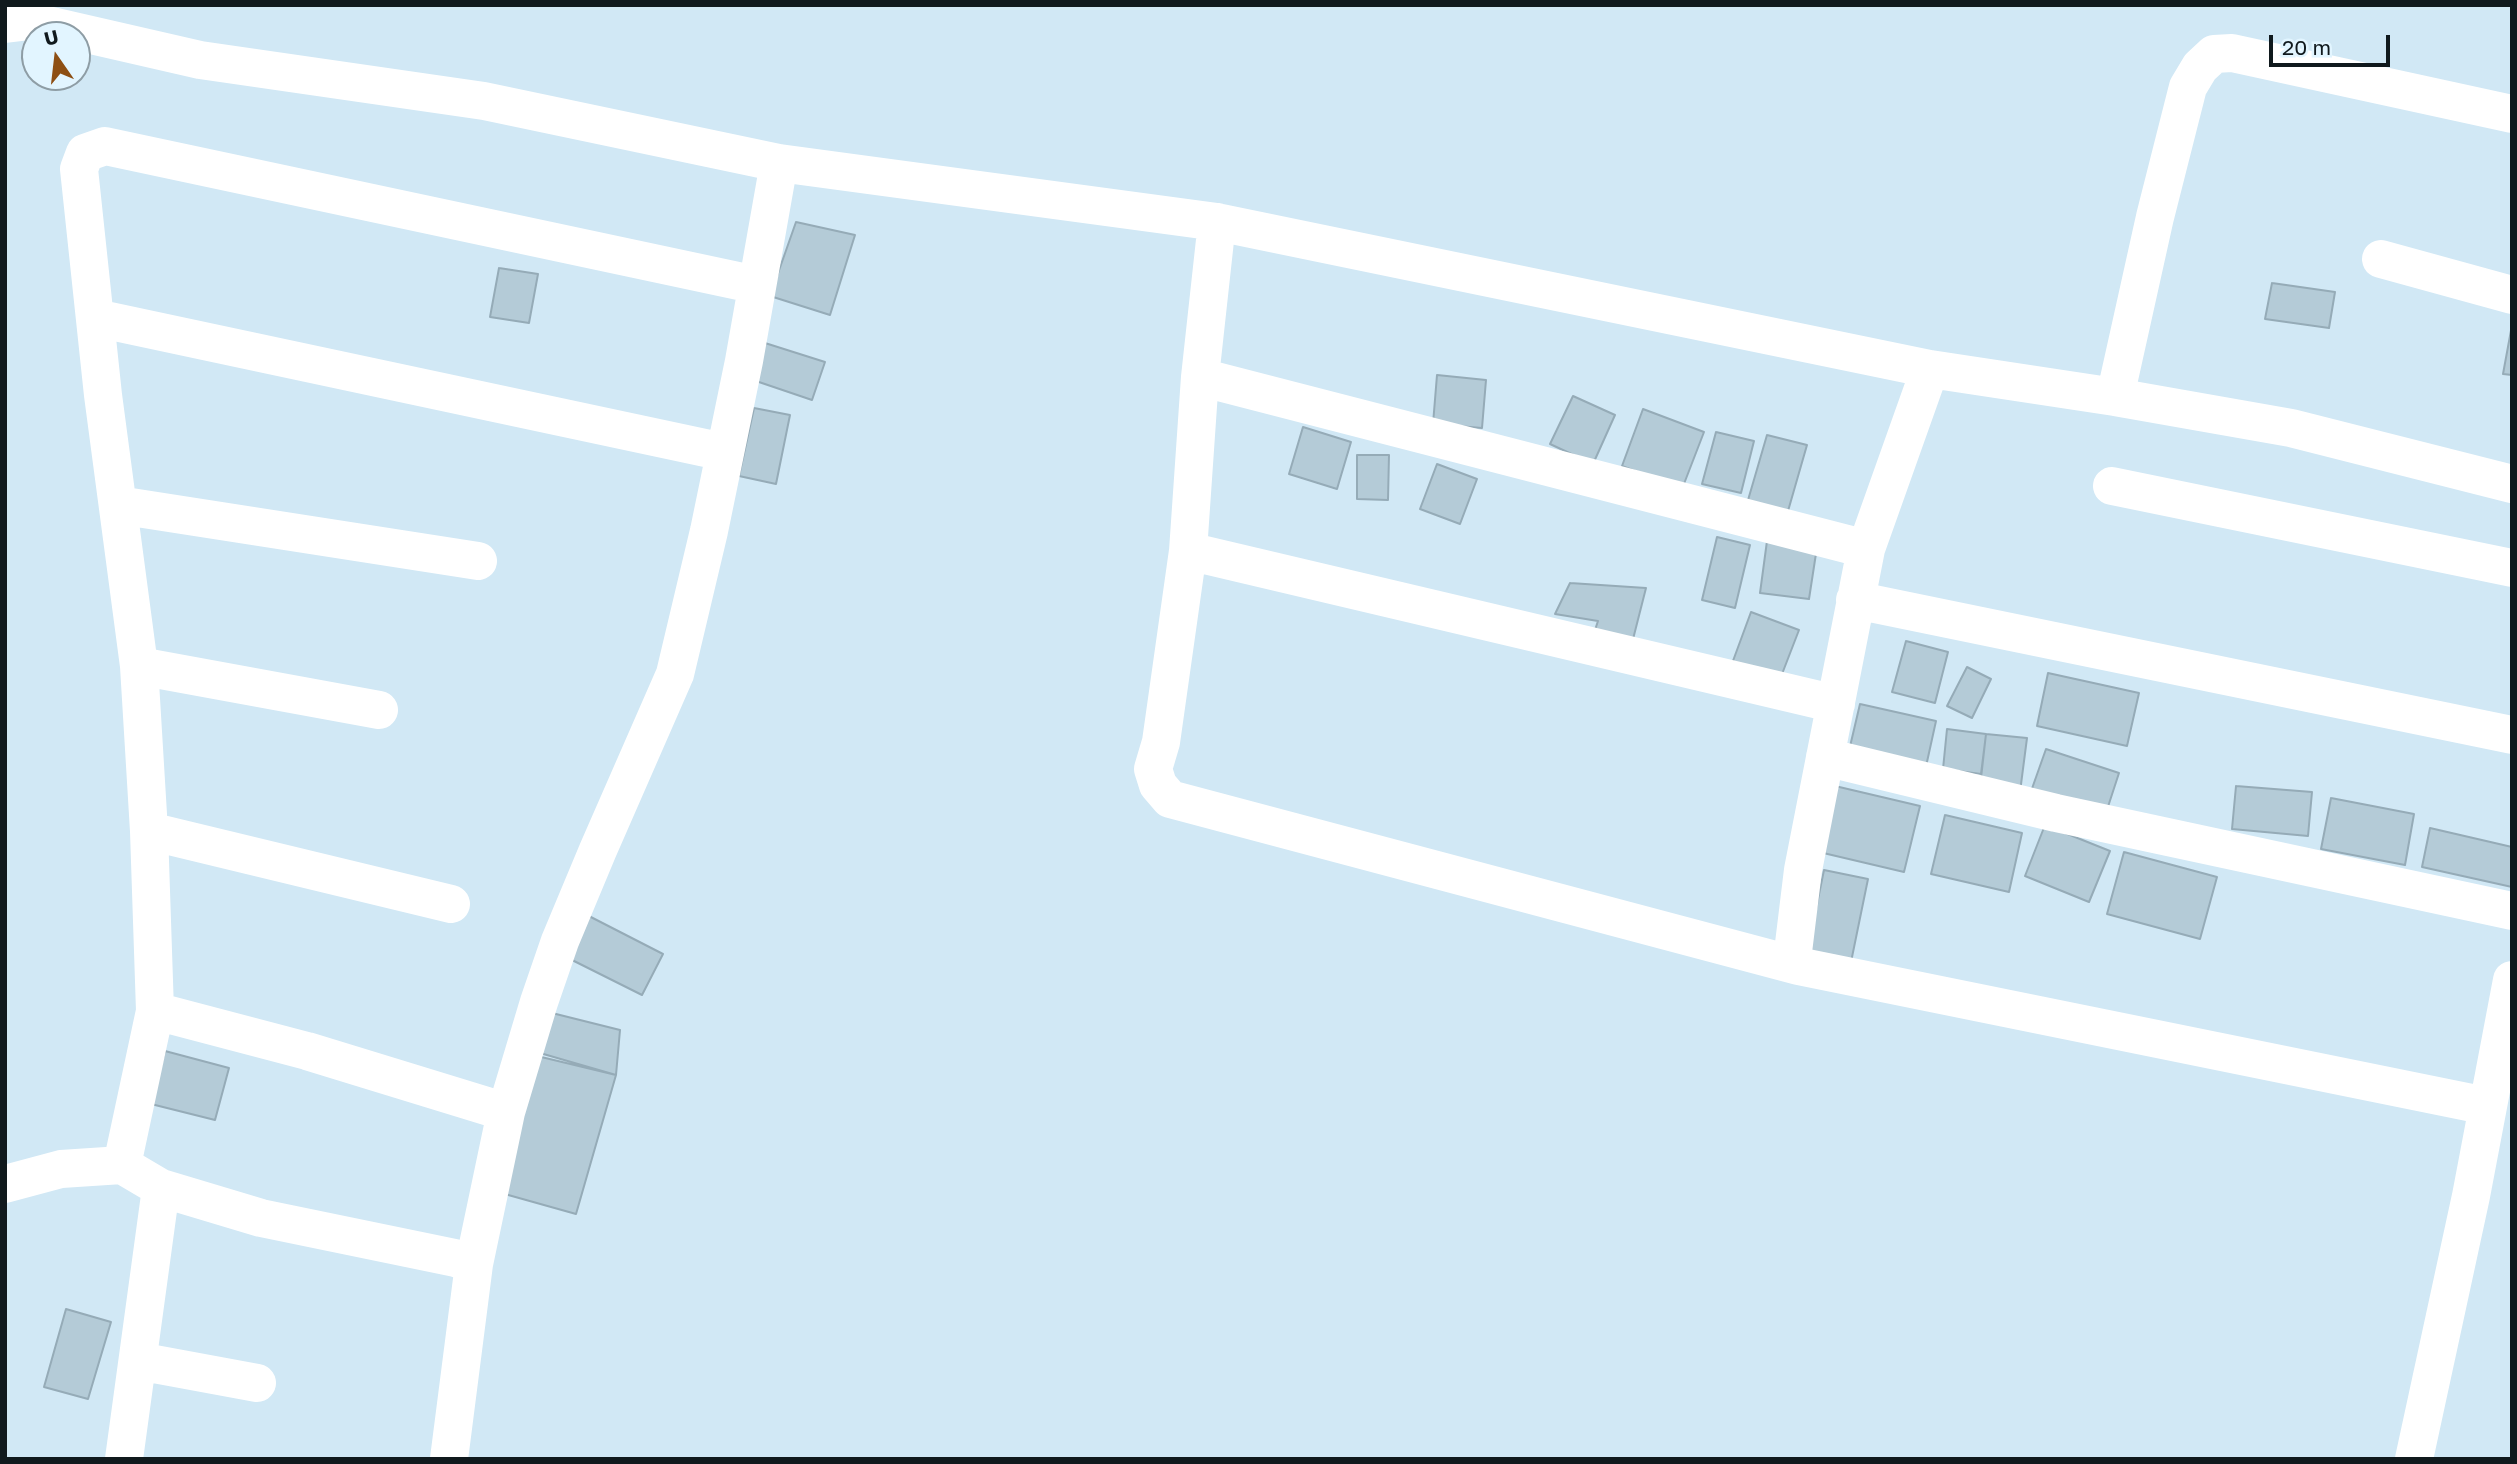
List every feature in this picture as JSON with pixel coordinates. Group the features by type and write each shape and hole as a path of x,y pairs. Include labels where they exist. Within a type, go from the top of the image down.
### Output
{"street":[{"path":"5,24 30,21 200,60 484,101 779,163 1217,222 1930,369 2115,397 2291,428 2512,484"},
{"path":"2115,397 2155,217 2188,87 2200,66 2214,54 2232,53 2512,114"},
{"path":"122,1165 155,1011 149,831 139,666 103,395 79,169 85,153 105,146 757,285"},
{"path":"449,1459 474,1264 506,1112 560,941 675,674 709,531 744,361 779,163"},
{"path":"1217,222 1200,377 1188,551 1161,742 1153,769 1158,785 1170,799 1798,967 2487,1106"},
{"path":"2381,259 2512,295"},
{"path":"96,318 724,452"},
{"path":"1798,967 1793,952 1803,870 1866,549 1930,369"},
{"path":"1200,377 1866,549"},
{"path":"2112,486 2512,568"},
{"path":"118,505 478,561"},
{"path":"1188,551 1836,704"},
{"path":"1855,600 2512,735"},
{"path":"139,666 379,709"},
{"path":"1825,757 2056,813 2512,911"},
{"path":"149,831 451,904"},
{"path":"2414,1459 2471,1196 2487,1106 2506,1037 2512,980"},
{"path":"155,1011 307,1051 506,1112"},
{"path":"5,1184 61,1169 122,1165 161,1188 261,1218 474,1264"},
{"path":"124,1459 161,1188"},
{"path":"138,1361 257,1383"}],"building":[{"path":"796,222 855,235 830,315 770,296"},
{"path":"499,268 538,274 529,323 490,317"},
{"path":"2272,283 2335,292 2329,328 2265,319"},
{"path":"2512,325 2512,375 2503,374"},
{"path":"765,343 825,362 812,400 753,380"},
{"path":"1437,375 1486,380 1482,428 1433,424"},
{"path":"1573,396 1615,415 1593,464 1550,444"},
{"path":"754,408 790,415 776,484 739,476"},
{"path":"1643,409 1704,432 1682,489 1622,466"},
{"path":"1303,427 1351,442 1337,489 1289,474"},
{"path":"1716,432 1754,441 1741,493 1702,484"},
{"path":"1767,435 1807,445 1786,518 1746,507"},
{"path":"1357,455 1389,455 1388,500 1357,499"},
{"path":"1437,464 1477,479 1460,524 1420,509"},
{"path":"1717,537 1750,545 1735,608 1702,600"},
{"path":"1767,541 1817,547 1809,599 1760,593"},
{"path":"1570,583 1646,588 1630,651 1591,642 1598,621 1555,614"},
{"path":"1751,612 1799,630 1777,687 1730,669"},
{"path":"1906,641 1948,652 1935,703 1892,692"},
{"path":"1967,667 1991,679 1972,718 1947,706"},
{"path":"2048,673 2139,693 2127,746 2037,726"},
{"path":"1860,704 1936,721 1925,771 1848,755"},
{"path":"1947,729 1986,734 1981,774 1943,769"},
{"path":"1986,734 2027,738 2020,792 1980,787"},
{"path":"2046,749 2119,773 2103,822 2029,797"},
{"path":"1835,786 1920,806 1904,872 1819,852"},
{"path":"2236,786 2312,792 2308,836 2232,829"},
{"path":"2331,798 2414,814 2405,865 2321,849"},
{"path":"1945,815 2022,833 2009,892 1931,874"},
{"path":"2045,825 2110,851 2089,902 2025,876"},
{"path":"2430,828 2512,847 2512,887 2422,867"},
{"path":"2124,852 2217,877 2200,939 2107,914"},
{"path":"1824,870 1868,879 1851,962 1807,953"},
{"path":"583,913 663,954 642,995 562,955"},
{"path":"544,1011 620,1030 616,1075 533,1055"},
{"path":"165,1051 229,1068 215,1120 151,1104"},
{"path":"533,1051 616,1075 576,1214 494,1191"},
{"path":"66,1309 111,1322 88,1399 44,1387"}]}
